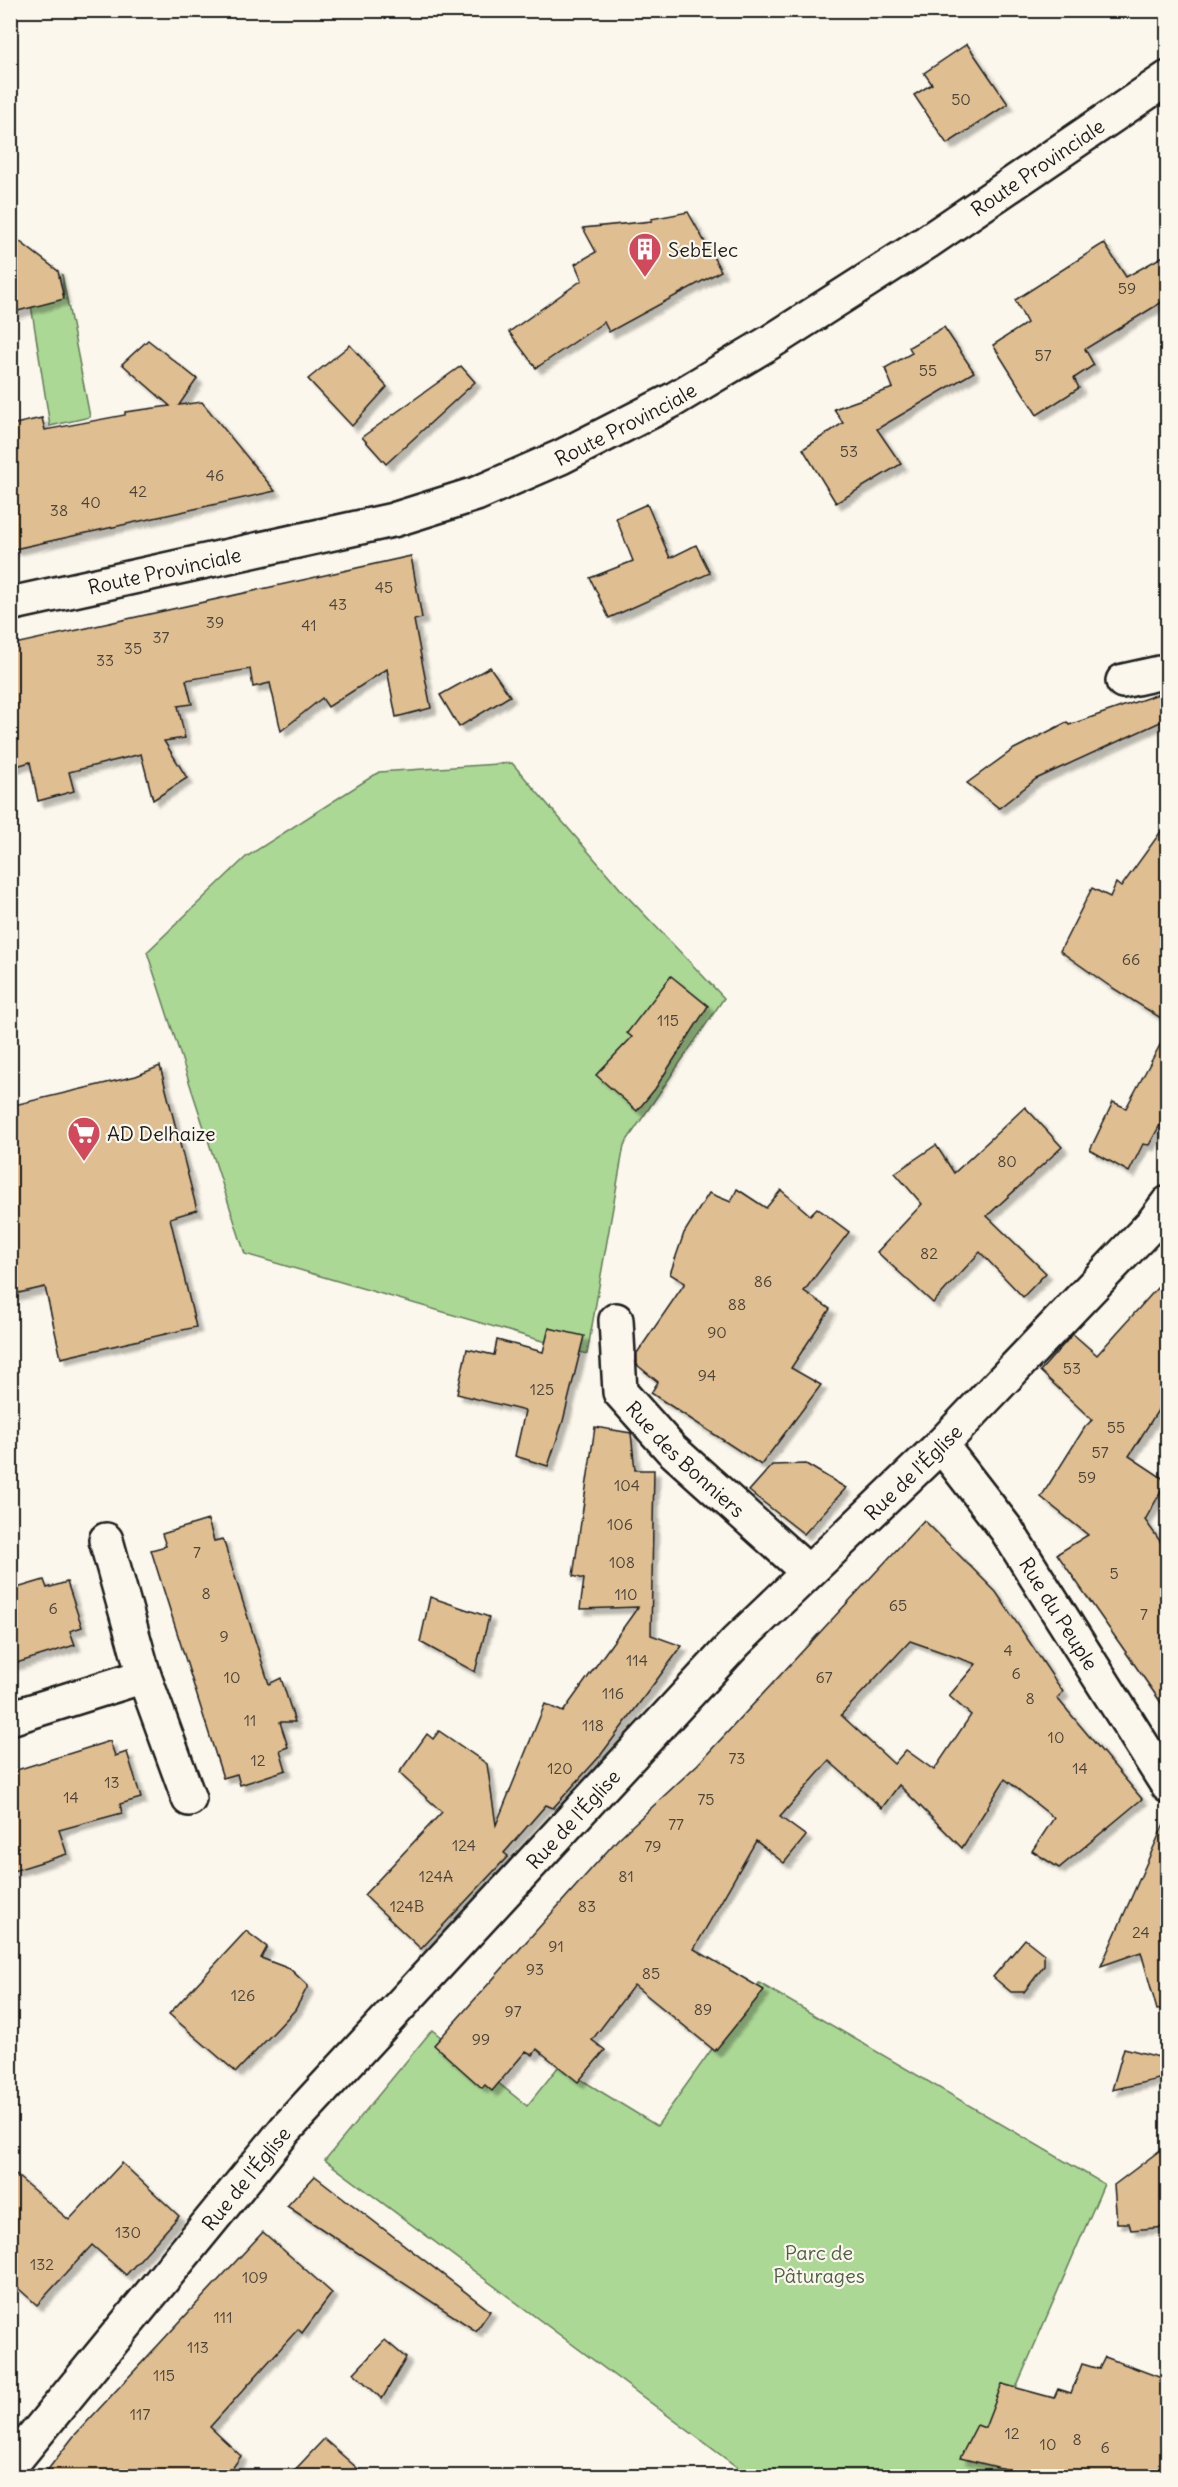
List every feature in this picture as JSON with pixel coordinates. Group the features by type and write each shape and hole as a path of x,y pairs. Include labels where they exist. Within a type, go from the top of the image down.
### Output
{"street":[{"name":"Route Provinciale","path":"10,604 393,520 476,494 561,457 673,400 772,341 927,242 1167,78"},
{"path":"1123,681 1167,671"},
{"name":"Rue de l'Église","path":"10,2466 285,2130 736,1642 941,1445 1153,1223 1167,1203"},
{"name":"Rue des Bonniers","path":"616,1320 620,1392 671,1449 808,1572"},
{"name":"Rue du Peuple","path":"941,1445 1005,1529 1167,1786"},
{"path":"106,1540 144,1676 189,1799"},
{"path":"10,1718 144,1676"}],"green space":[{"path":"62,274 90,417 50,426 29,292 44,301 64,297"},
{"path":"512,763 623,892 724,998 624,1145 587,1354 245,1254 147,952 246,857 379,772"},
{"name":"Parc de Pâturages","path":"759,1983 1104,2184 987,2455 1030,2476 749,2476 325,2160 432,2030 527,2106 559,2066 657,2126"}],"building":[{"path":"967,44 1008,104 947,144 914,95 932,84 924,73"},
{"path":"688,212 721,271 609,332 604,322 536,368 509,332 582,280 575,264 596,252 583,228 652,221 651,219"},
{"path":"10,234 58,271 64,299 10,313"},
{"path":"1104,243 1126,277 1167,254 1167,299 1085,349 1094,365 1074,378 1079,388 1037,415 993,345 1027,323 1015,300"},
{"path":"944,327 974,372 877,429 901,464 836,503 803,449 843,423 834,409 893,388 885,368 912,353 909,347"},
{"path":"148,340 197,379 179,405 202,402 275,491 10,550 10,425 42,418 45,430 125,415 125,412 170,406 122,364"},
{"path":"350,345 387,387 352,426 308,379"},
{"path":"461,366 475,382 386,464 362,437"},
{"path":"647,504 670,558 696,545 710,573 609,618 590,578 633,561 616,518"},
{"path":"411,556 422,618 414,620 431,708 396,717 387,669 328,707 322,698 281,731 270,683 253,687 250,669 186,680 192,704 178,706 185,738 164,741 187,778 153,800 141,754 69,772 74,791 38,801 30,762 10,768 10,645"},
{"path":"490,667 510,696 459,727 440,695"},
{"path":"1167,691 1167,719 1036,779 999,808 967,783 1014,749 1067,722 1069,725"},
{"path":"1167,823 1167,1022 1060,951 1092,888 1110,897 1116,883 1121,887"},
{"path":"671,976 708,1006 655,1089 637,1111 596,1075 632,1037 627,1033"},
{"path":"1167,1032 1167,1112 1149,1145 1143,1144 1129,1172 1090,1150 1113,1102 1126,1108"},
{"name":"AD Delhaize","path":"160,1066 197,1210 170,1218 196,1327 61,1358 45,1287 10,1295 10,1106 136,1076"},
{"path":"1025,1107 1062,1147 987,1216 1046,1273 1023,1297 980,1252 933,1303 877,1252 922,1204 895,1173 936,1145 954,1173"},
{"path":"737,1189 766,1208 781,1190 810,1215 817,1208 849,1232 804,1291 830,1309 791,1368 821,1385 761,1465 651,1393 658,1382 637,1365 637,1353 685,1283 670,1274 684,1233 709,1193 731,1202"},
{"path":"1167,1277 1167,1396 1129,1456 1167,1481 1145,1520 1167,1551 1167,1711 1057,1554 1088,1535 1041,1497 1085,1427 1092,1420 1040,1371 1073,1334 1097,1355"},
{"path":"549,1328 584,1336 563,1421 548,1466 515,1456 525,1411 457,1394 467,1349 494,1355 497,1340 543,1352"},
{"path":"595,1427 631,1433 635,1470 654,1470 651,1635 682,1646 600,1756 553,1808 546,1805 504,1853 508,1856 421,1949 364,1895 442,1812 399,1773 427,1734 433,1739 439,1731 487,1764 496,1825 545,1704 563,1712 638,1607 580,1609 584,1579 573,1576"},
{"path":"806,1464 846,1488 804,1534 749,1491 772,1465"},
{"path":"208,1520 214,1541 223,1539 269,1684 281,1678 295,1722 280,1722 288,1747 280,1750 286,1770 240,1785 237,1774 223,1778 151,1550 166,1546 162,1534"},
{"path":"924,1520 996,1592 1063,1692 1057,1698 1142,1799 1059,1868 1032,1851 1054,1818 1005,1779 962,1848 899,1785 882,1808 829,1761 780,1817 806,1836 784,1863 756,1841 694,1949 764,1990 715,2051 634,1985 592,2040 605,2050 578,2082 537,2049 533,2055 526,2051 492,2091 485,2085 482,2088 434,2045 618,1839 698,1764","holes":["910,1641 976,1664 949,1696 971,1715 934,1770 906,1750 894,1764 841,1715"]},
{"path":"44,1580 47,1588 67,1582 82,1627 70,1631 75,1645 10,1665 10,1590"},
{"path":"430,1597 489,1617 475,1672 420,1642"},
{"path":"110,1741 115,1756 127,1752 141,1798 120,1804 122,1813 59,1830 67,1854 10,1872 10,1772"},
{"path":"1167,1817 1167,2009 1157,2010 1141,1952 1101,1966"},
{"path":"246,1931 267,1947 261,1958 290,1969 308,1986 295,2010 236,2072 169,2014"},
{"path":"1025,1939 1044,1954 1044,1966 1024,1992 1011,1992 993,1977"},
{"path":"1124,2048 1167,2059 1167,2077 1112,2090"},
{"path":"1167,2145 1167,2227 1131,2230 1129,2223 1117,2223 1114,2185"},
{"path":"122,2163 179,2216 126,2275 92,2245 37,2305 10,2281 10,2170 69,2220"},
{"path":"315,2176 490,2311 476,2331 287,2206"},
{"path":"263,2232 332,2293 302,2333 298,2329 210,2427 241,2456 227,2476 43,2476 73,2437"},
{"path":"385,2340 406,2358 382,2399 354,2373"},
{"path":"1105,2357 1167,2380 1167,2476 1034,2476 960,2458 977,2425 985,2428 1002,2384 1054,2398 1058,2389 1071,2393 1082,2364 1099,2369"},
{"path":"324,2439 366,2476 290,2475"}],"place":[{"name":"SebElec","path":"645,278"},
{"name":"AD Delhaize","path":"84,1162"}]}
